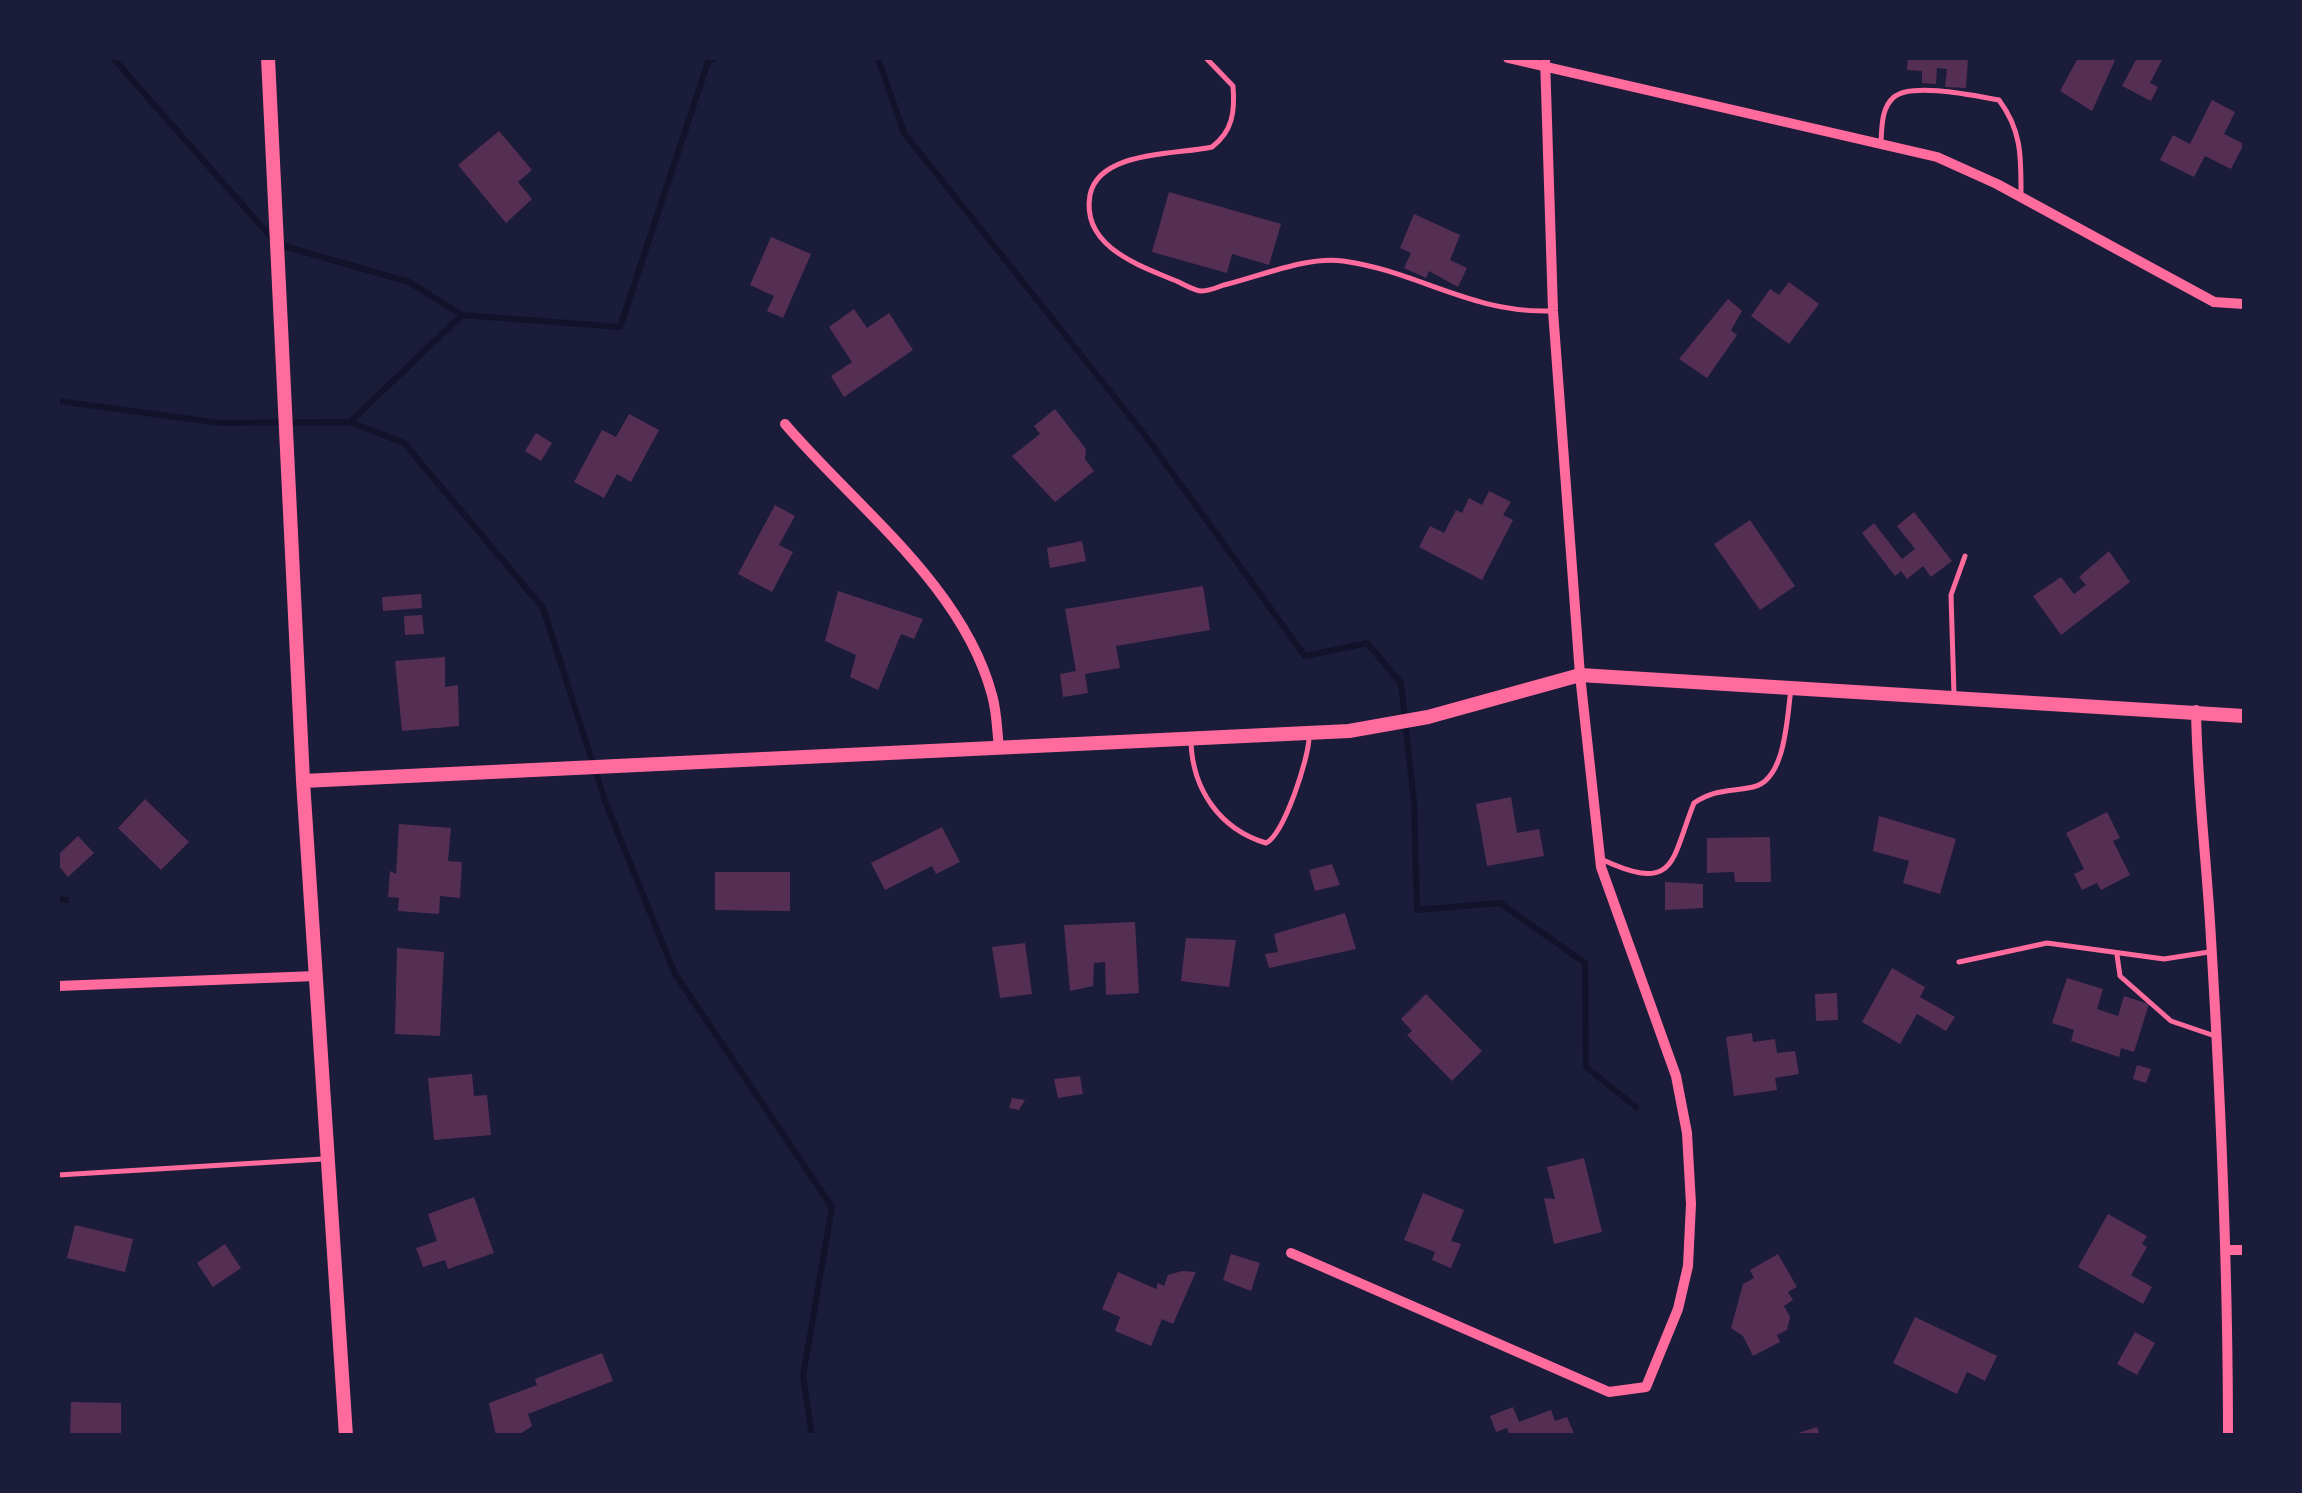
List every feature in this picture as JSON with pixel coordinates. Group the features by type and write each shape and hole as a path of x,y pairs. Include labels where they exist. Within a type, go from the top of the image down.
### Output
{"street":[{"path":"268,58 303,781 331,1158 346,1436"},
{"path":"1508,58 1545,61 1936,157 2214,302 2244,304"},
{"path":"1291,1253 1610,1392 1646,1387 1678,1309 1688,1266 1692,1204 1688,1134 1676,1076 1600,858 1580,675 1554,311 1545,61"},
{"path":"785,424 836,484 915,559 957,618 992,694 999,748"},
{"path":"303,781 1309,734 1428,718 1580,675 1954,694 2244,716"},
{"path":"2196,710 2198,809 2212,952 2228,1250 2228,1436"},
{"path":"58,986 316,976"},
{"path":"2228,1250 2244,1250"}],"lane":[{"path":"1206,58 1233,86 1234,113 1222,140 1212,147 1113,166 1098,178 1090,194 1094,225 1122,259 1202,291 1282,272 1309,260 1344,261 1468,302 1518,312 1554,311"},
{"path":"1881,143 1884,114 1895,96 1912,90 1999,100 2014,121 2021,147 2020,198"},
{"path":"1954,694 1951,594 1966,556"},
{"path":"1600,858 1635,875 1654,875 1672,861 1685,839 1694,803 1726,788 1758,786 1770,775 1786,729 1791,686"},
{"path":"1190,740 1192,767 1208,802 1224,818 1266,843 1280,833 1310,757 1309,734"},
{"path":"1960,962 2046,944 2164,958 2212,952"},
{"path":"2117,955 2120,976 2170,1021 2216,1036"},
{"path":"58,1175 331,1158"}],"building":[{"path":"1908,58 1968,58 1966,88 1945,87 1947,69 1937,68 1936,84 1922,83 1922,71 1907,70"},
{"path":"2078,58 2116,58 2092,111 2060,91"},
{"path":"2137,58 2163,58 2150,83 2158,87 2151,101 2122,86"},
{"path":"2212,100 2235,112 2224,134 2244,144 2231,169 2205,156 2194,177 2160,160 2173,135 2190,144"},
{"path":"499,131 532,170 518,182 532,199 506,223 458,165"},
{"path":"1169,192 1281,224 1269,265 1232,254 1227,273 1152,252"},
{"path":"1414,214 1460,235 1450,260 1467,268 1458,287 1429,271 1426,278 1404,268 1411,253 1400,248"},
{"path":"771,237 811,254 783,318 767,311 774,296 750,285"},
{"path":"1789,282 1819,304 1789,344 1751,316 1770,289 1779,295"},
{"path":"1728,299 1742,311 1731,330 1737,335 1707,378 1679,359"},
{"path":"854,309 867,328 889,313 913,350 844,397 831,376 852,362 829,327"},
{"path":"1055,409 1086,449 1085,459 1094,471 1055,502 1012,456 1040,434 1034,426"},
{"path":"629,414 659,430 631,482 617,474 604,498 574,482 602,430 616,437"},
{"path":"536,433 552,443 541,461 525,451"},
{"path":"1489,491 1511,502 1503,515 1513,520 1482,580 1419,547 1430,526 1444,533 1456,510 1462,513 1469,498 1482,505"},
{"path":"775,505 795,516 779,545 793,552 772,592 738,574"},
{"path":"1914,512 1952,561 1931,577 1923,566 1907,579 1901,571 1895,576 1862,533 1874,523 1902,559 1915,549 1897,526"},
{"path":"1750,520 1795,586 1760,610 1714,544"},
{"path":"1082,541 1086,561 1050,568 1047,548"},
{"path":"2109,551 2130,582 2061,635 2033,596 2061,577 2074,594 2086,585 2079,577"},
{"path":"1203,586 1210,630 1116,646 1120,668 1085,674 1088,693 1063,697 1060,674 1076,671 1065,609"},
{"path":"838,591 923,619 914,639 901,634 878,690 850,677 856,655 825,641"},
{"path":"421,594 422,608 383,611 382,597"},
{"path":"422,615 424,634 405,635 404,616"},
{"path":"445,657 445,687 458,685 459,726 402,731 395,661"},
{"path":"1511,797 1517,833 1539,829 1544,856 1487,866 1476,804"},
{"path":"145,799 189,842 161,870 118,828"},
{"path":"2107,812 2120,838 2113,841 2130,875 2101,890 2097,883 2082,890 2074,874 2084,869 2066,833"},
{"path":"1879,816 1956,839 1940,894 1903,883 1909,861 1873,851"},
{"path":"399,824 451,828 448,861 462,862 460,898 440,896 439,914 398,911 399,898 388,897 390,871 396,874"},
{"path":"942,827 960,862 936,874 932,866 885,890 871,863"},
{"path":"78,836 94,853 68,877 58,865 58,855"},
{"path":"1770,837 1771,882 1735,882 1734,872 1707,873 1707,838"},
{"path":"1332,864 1340,885 1315,891 1309,870"},
{"path":"715,872 790,872 790,911 715,910"},
{"path":"1665,882 1703,884 1703,908 1665,910"},
{"path":"1345,913 1356,949 1269,968 1265,954 1278,952 1274,934"},
{"path":"1135,922 1139,993 1106,995 1105,962 1094,963 1093,986 1070,991 1064,925"},
{"path":"1186,938 1236,940 1229,987 1181,981"},
{"path":"1025,943 1032,994 1000,998 992,947"},
{"path":"397,948 444,952 440,1036 395,1034"},
{"path":"1892,968 1925,987 1920,997 1955,1017 1946,1031 1917,1014 1900,1044 1862,1022"},
{"path":"2067,978 2103,989 2097,1009 2118,1016 2124,996 2149,1004 2134,1052 2121,1048 2119,1057 2071,1041 2074,1030 2052,1023"},
{"path":"1837,993 1838,1020 1816,1021 1815,994"},
{"path":"1426,994 1482,1051 1452,1081 1407,1035 1412,1031 1401,1019"},
{"path":"1752,1033 1753,1042 1775,1039 1777,1053 1795,1051 1799,1074 1775,1078 1777,1090 1734,1096 1726,1037"},
{"path":"2137,1065 2151,1069 2146,1083 2133,1079"},
{"path":"472,1074 474,1096 487,1095 491,1135 434,1140 428,1078"},
{"path":"1080,1076 1083,1094 1058,1098 1054,1079"},
{"path":"1012,1098 1025,1100 1019,1110 1009,1108"},
{"path":"1584,1158 1602,1232 1554,1244 1544,1198 1555,1199 1547,1167"},
{"path":"1423,1193 1464,1210 1451,1241 1461,1244 1451,1268 1432,1260 1435,1252 1404,1240"},
{"path":"474,1197 494,1253 448,1269 445,1260 423,1267 416,1248 437,1241 428,1214"},
{"path":"2108,1214 2147,1236 2142,1244 2147,1247 2131,1275 2152,1287 2143,1304 2078,1267"},
{"path":"75,1225 133,1239 125,1272 67,1258"},
{"path":"225,1244 241,1268 213,1287 197,1263"},
{"path":"1231,1254 1260,1263 1251,1291 1223,1280"},
{"path":"1778,1254 1797,1287 1788,1292 1793,1300 1784,1306 1790,1317 1787,1330 1777,1335 1780,1342 1753,1356 1743,1336 1731,1328 1743,1284 1754,1278 1750,1270"},
{"path":"1118,1272 1156,1289 1158,1283 1164,1286 1168,1275 1196,1272 1173,1324 1162,1319 1151,1346 1115,1331 1120,1317 1102,1309"},
{"path":"1915,1317 1997,1356 1985,1381 1967,1372 1957,1394 1893,1363"},
{"path":"2135,1332 2155,1343 2137,1375 2117,1364"},
{"path":"602,1353 613,1381 528,1414 532,1426 517,1436 496,1436 489,1403 537,1385 535,1379"},
{"path":"71,1402 121,1403 121,1436 70,1436"},
{"path":"1513,1407 1519,1422 1551,1410 1555,1421 1567,1417 1575,1436 1510,1436 1507,1428 1496,1432 1490,1416"},
{"path":"1817,1427 1820,1436 1792,1436 1792,1435"}],"waterway":[{"path":"113,58 277,244 409,282 462,315"},
{"path":"350,422 462,315 620,327 708,62 714,58"},
{"path":"878,58 904,133 1144,434 1305,656 1367,643 1401,683 1414,802 1417,910 1500,903 1585,963 1586,1067 1636,1107"},
{"path":"58,401 220,423 350,422 404,443 543,608 605,801 675,974 832,1207 803,1376 812,1436"},
{"path":"58,899 66,900"}]}
